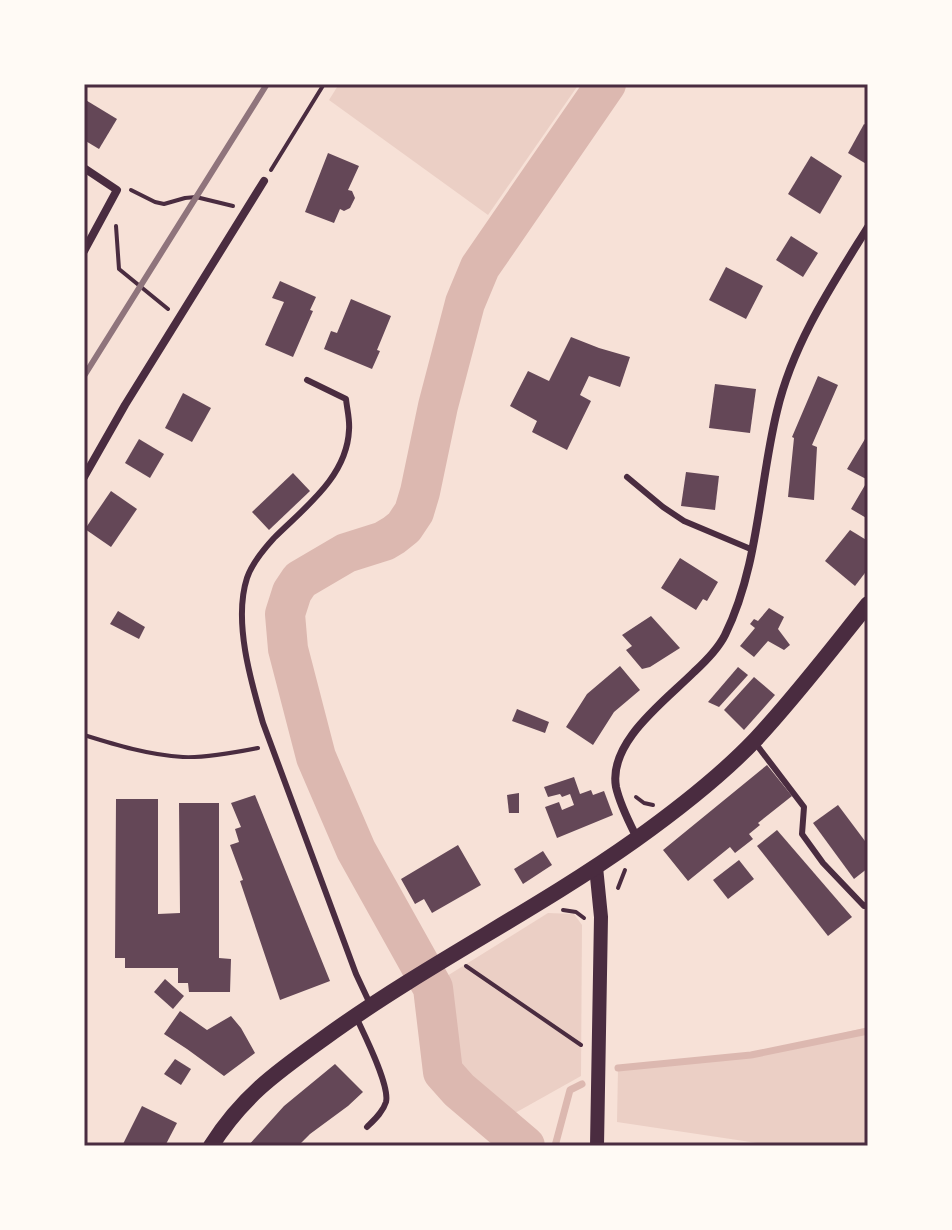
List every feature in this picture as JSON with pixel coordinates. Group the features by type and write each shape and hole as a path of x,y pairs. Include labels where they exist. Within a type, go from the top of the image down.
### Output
{"main road":[{"path":"211,1146 245,1100 278,1070 392,992 456,960 596,867 716,776 793,699 868,604"}],"street":[{"path":"84,168 117,190 84,251"},
{"path":"84,477 264,181"},
{"path":"638,838 626,817 616,787 617,759 636,729 703,664 725,636 753,550 767,452 786,379 825,295 868,227"},
{"path":"596,867 601,917 597,1146"}],"lane":[{"path":"307,380 346,399 350,428 346,449 321,493 261,552 247,577 243,605 244,643 271,744 356,974 371,1006"},
{"path":"627,477 684,521 753,550"},
{"path":"753,742 804,807 802,834 823,863 864,906 868,904"},
{"path":"356,1015 387,1099 379,1115 367,1127"}],"path":[{"path":"264,181 324,84"},
{"path":"117,190 134,190 164,204 196,197 247,210"},
{"path":"112,200 119,269 180,317"},
{"path":"84,735 118,745 186,757 271,744"},
{"path":"561,910 576,912 585,922"},
{"path":"456,960 583,1046 583,1032"}],"shaded area":[{"path":"339,84 579,84 488,215 329,100"},
{"path":"548,913 574,914 582,925 581,1076 515,1113 461,1067 447,976"},
{"path":"868,1027 868,1141 856,1146 766,1146 617,1122 618,1068 751,1055"}],"building":[{"path":"84,99 117,119 99,149 84,140"},
{"path":"864,124 868,126 868,165 848,153"},
{"path":"328,153 359,166 348,190 355,198 350,208 340,209 334,223 305,212"},
{"path":"811,156 842,176 820,214 788,194"},
{"path":"791,236 818,253 803,277 776,260"},
{"path":"726,267 763,286 746,319 709,300"},
{"path":"280,281 316,297 293,357 265,345 284,302 272,298"},
{"path":"351,299 391,316 372,369 324,349 331,331 337,333"},
{"path":"571,337 630,357 620,387 589,376 580,395 591,401 567,450 532,432 537,421 510,406 528,371 549,381"},
{"path":"818,376 838,385 812,445 817,447 814,500 788,497 792,437"},
{"path":"715,384 756,389 750,433 709,428"},
{"path":"183,393 211,408 192,442 165,428"},
{"path":"868,434 868,480 847,469"},
{"path":"139,439 164,454 150,478 125,463"},
{"path":"686,472 719,476 715,510 681,506"},
{"path":"293,473 310,491 269,530 252,512"},
{"path":"868,480 868,519 851,509"},
{"path":"111,491 137,509 111,547 85,529"},
{"path":"850,530 868,541 868,569 855,586 825,561"},
{"path":"680,558 718,582 707,601 703,599 696,610 661,588"},
{"path":"769,608 784,617 778,629 790,645 784,650 768,641 754,657 740,646 755,628 750,624 754,619 758,621"},
{"path":"118,611 145,627 139,639 110,624"},
{"path":"651,616 680,648 642,669 626,650 632,646 622,635"},
{"path":"620,666 640,690 614,712 593,745 566,727 587,694"},
{"path":"738,667 748,675 719,707 708,702"},
{"path":"754,677 775,695 744,730 724,710"},
{"path":"517,709 549,722 545,733 512,721"},
{"path":"767,765 792,796 758,823 760,825 749,834 753,839 735,853 730,847 688,881 663,850"},
{"path":"574,777 580,794 591,790 593,795 604,791 613,815 557,838 545,807 559,802 562,810 574,805 570,794 548,797 544,787"},
{"path":"519,793 519,813 509,813 507,795"},
{"path":"255,795 330,981 280,1000 230,845 239,842 235,829 241,827 231,803"},
{"path":"116,799 158,799 158,914 180,913 179,803 219,803 219,958 231,959 230,992 189,992 188,983 178,983 178,968 125,968 125,958 115,958"},
{"path":"838,805 868,845 868,868 854,879 813,823"},
{"path":"777,830 852,917 828,936 757,846"},
{"path":"458,845 481,885 432,913 424,899 415,904 401,879"},
{"path":"543,851 552,865 523,884 514,869"},
{"path":"739,860 754,879 728,899 713,880"},
{"path":"165,979 184,996 173,1009 154,992"},
{"path":"180,1011 207,1030 231,1016 255,1053 224,1076 164,1034"},
{"path":"175,1059 191,1069 181,1085 164,1074"},
{"path":"335,1064 363,1092 298,1146 248,1146 284,1106"},
{"path":"142,1106 177,1123 165,1146 122,1146"}],"waterway":[{"path":"525,1146 459,1090 443,1072 433,988 356,850 316,757 288,649 285,614 292,592 300,580 346,553 384,541 404,527 414,512 465,303 480,267 606,84"},
{"path":"618,1068 751,1055 868,1031"},
{"path":"555,1146 570,1090 582,1084"}],"railway":[{"path":"84,376 267,84"}]}
